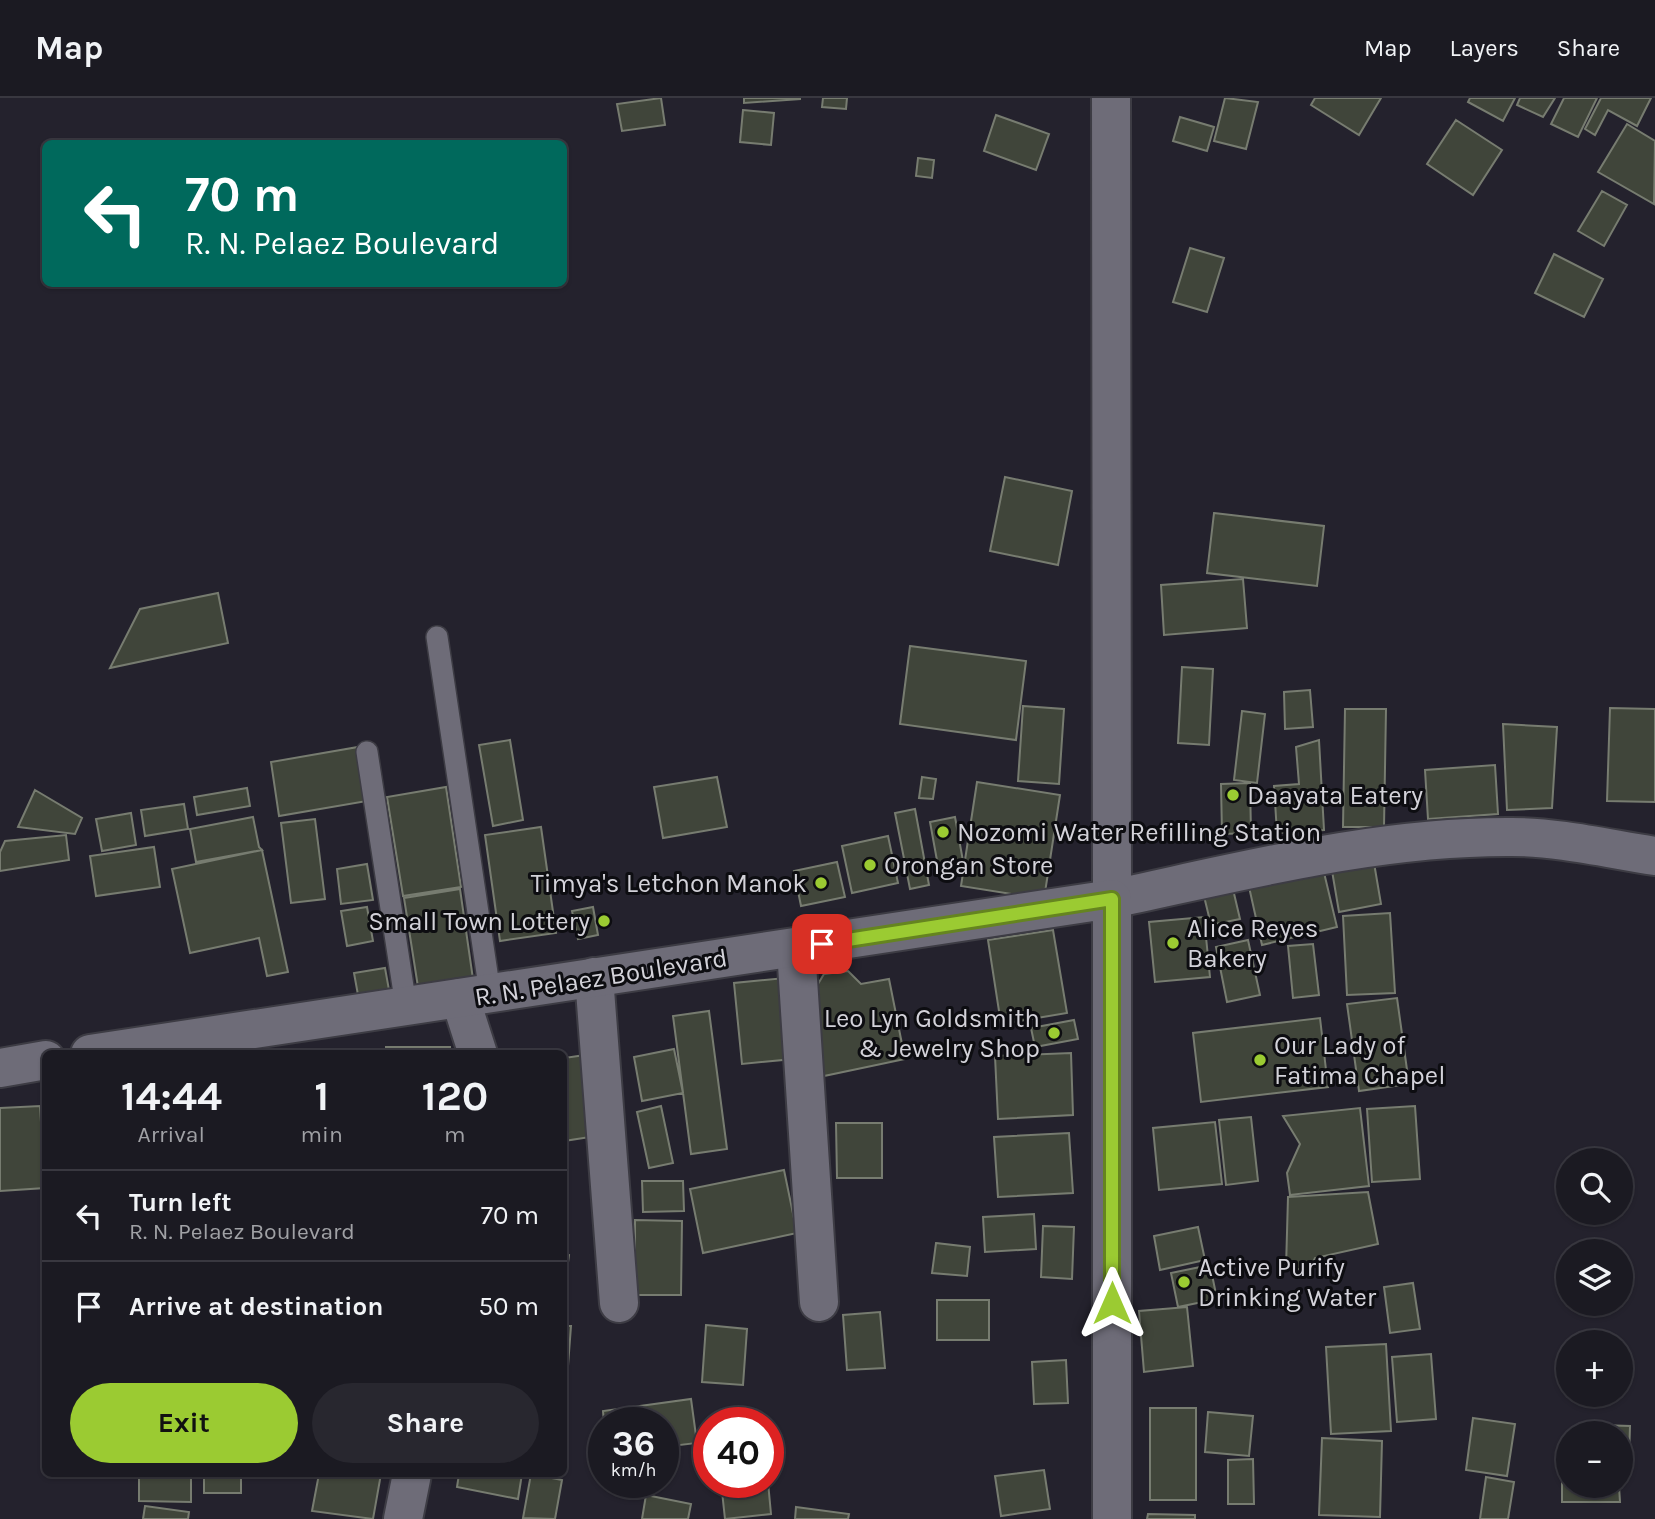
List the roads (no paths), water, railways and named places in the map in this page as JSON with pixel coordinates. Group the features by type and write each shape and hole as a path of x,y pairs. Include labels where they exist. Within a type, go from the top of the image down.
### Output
{"street":[{"path":"1111,98 1112,1519"},
{"name":"R. N. Pelaez Boulevard","path":"140,1050 254,1041 407,1006 1112,899 1289,861 1411,841 1515,837 1655,856"},
{"path":"796,948 819,1302"},
{"path":"594,977 619,1303"},
{"path":"475,996 478,1050"},
{"path":"0,1068 42,1061"},
{"path":"403,1519 411,1477"}],"lane":[{"path":"437,637 475,996"},
{"path":"367,752 407,1006"}],"place":[{"name":"Daayata Eatery","path":"1233,795"},
{"name":"Nozomi Water Refilling Station","path":"943,832"},
{"name":"Orongan Store","path":"870,865"},
{"name":"Timya's Letchon Manok","path":"821,883"},
{"name":"Small Town Lottery","path":"604,921"},
{"name":"Alice Reyes Bakery","path":"1173,943"},
{"name":"Leo Lyn Goldsmith & Jewelry Shop","path":"1054,1033"},
{"name":"Our Lady of Fatima Chapel","path":"1260,1060"},
{"name":"Active Purify Drinking Water","path":"1184,1282"}]}
